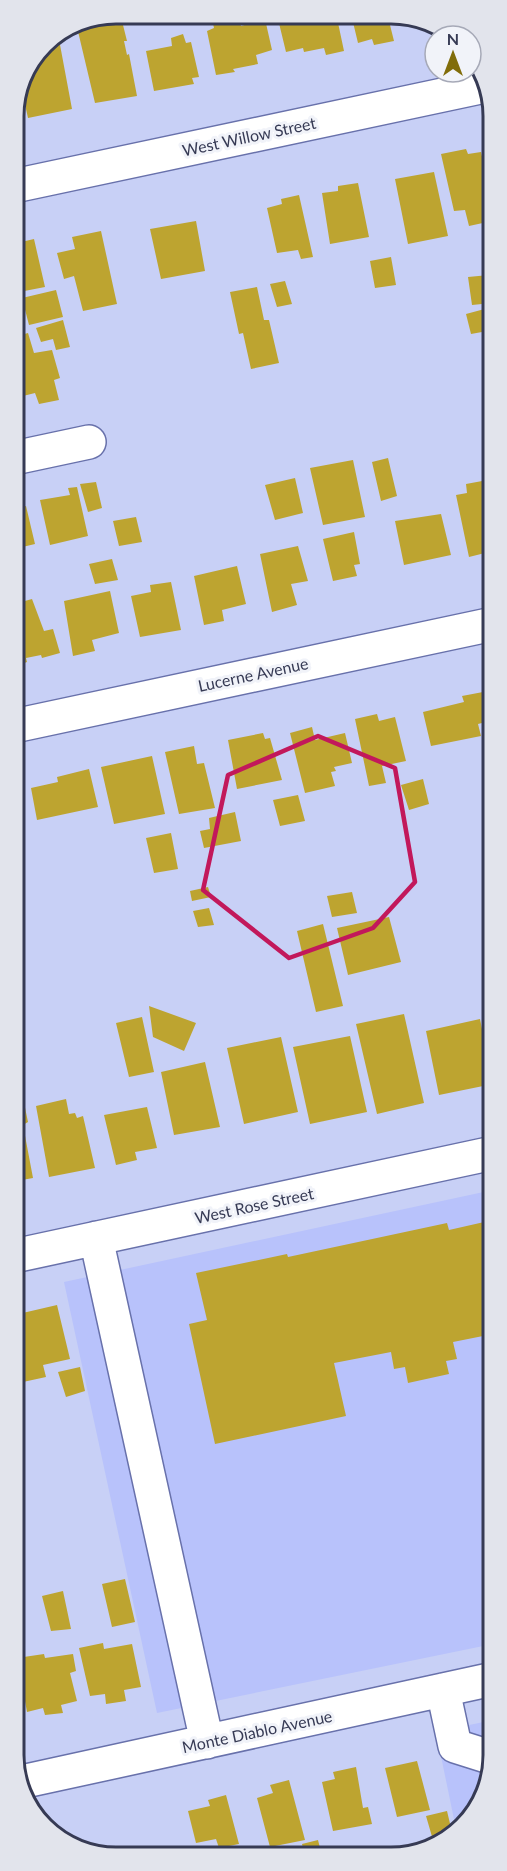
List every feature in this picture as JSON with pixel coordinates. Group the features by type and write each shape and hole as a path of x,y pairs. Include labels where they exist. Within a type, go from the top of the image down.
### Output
{"street":[{"name":"West Willow Street","path":"24,184 478,87"},
{"path":"24,456 89,442"},
{"name":"Lucerne Avenue","path":"24,724 483,626"},
{"name":"West Rose Street","path":"24,1254 483,1155"},
{"path":"96,1238 207,1742"},
{"name":"Monte Diablo Avenue","path":"28,1780 483,1681"},
{"path":"443,1690 455,1746 483,1755"}],"highlighted area":[{"path":"318,736 395,768 415,882 373,928 289,958 203,890 228,775"}],"shaded area":[{"path":"483,1192 483,1646 157,1713 64,1282"},
{"path":"483,1722 483,1761 480,1779 468,1806 454,1821 436,1732"}],"building":[{"path":"123,24 127,41 124,41 127,55 129,54 137,96 95,103 78,32 98,26"},
{"path":"213,24 240,24 241,26 266,24 272,50 256,55 258,64 233,69 235,72 216,75 207,31 214,28"},
{"path":"279,24 338,24 344,51 326,55 324,48 304,52 303,48 286,52"},
{"path":"353,24 390,24 394,41 374,45 372,39 358,43"},
{"path":"183,34 186,43 191,42 199,77 192,78 194,84 154,91 146,51 172,46 171,38"},
{"path":"60,43 72,109 28,118 25,104 33,75 43,60"},
{"path":"466,149 468,154 481,152 483,223 469,226 465,210 454,211 441,154"},
{"path":"434,172 448,236 408,244 395,179"},
{"path":"358,183 369,237 330,244 322,193 338,191 338,186"},
{"path":"299,195 313,257 301,259 298,250 277,253 267,208 282,204 281,199"},
{"path":"196,221 205,271 161,279 150,229"},
{"path":"101,231 117,304 83,311 74,276 64,279 57,253 75,249 72,237"},
{"path":"34,239 45,287 24,291 24,241"},
{"path":"391,257 396,285 375,288 370,261"},
{"path":"483,276 483,304 472,305 468,277"},
{"path":"285,281 292,304 277,307 270,284"},
{"path":"257,287 264,320 269,320 279,363 251,369 243,333 239,334 230,292"},
{"path":"56,290 63,317 29,325 24,298"},
{"path":"483,309 483,332 471,334 466,314"},
{"path":"63,320 70,347 56,350 53,339 41,342 36,328"},
{"path":"28,333 34,353 52,350 60,378 54,380 59,400 39,404 35,393 24,396 24,334"},
{"path":"388,458 397,496 381,501 372,462"},
{"path":"353,460 365,517 323,525 310,468"},
{"path":"295,478 303,513 275,520 265,485"},
{"path":"483,481 483,554 469,557 456,495 467,493 466,484"},
{"path":"96,482 102,508 88,512 80,484"},
{"path":"77,487 88,536 50,545 40,500 70,495 68,488"},
{"path":"24,506 26,506 35,544 24,547"},
{"path":"441,514 451,555 404,565 395,521"},
{"path":"136,517 142,542 119,546 113,521"},
{"path":"354,532 360,564 354,565 357,576 333,581 323,539"},
{"path":"298,546 308,581 291,584 297,605 272,612 260,554"},
{"path":"112,559 118,580 95,584 89,564"},
{"path":"237,566 246,604 222,610 224,621 204,625 194,576"},
{"path":"171,582 181,630 140,637 131,596 151,592 150,585"},
{"path":"110,591 119,633 92,640 95,651 73,656 64,601"},
{"path":"32,599 44,631 53,629 60,653 42,658 41,655 26,658 27,662 24,663 24,601"},
{"path":"483,692 483,723 478,724 481,736 431,746 423,712 464,702 462,696"},
{"path":"377,714 379,721 395,717 406,761 382,766 386,783 369,786 355,719"},
{"path":"312,727 315,740 345,733 352,763 334,767 336,771 331,772 335,786 305,793 290,733"},
{"path":"263,733 265,739 270,738 282,780 237,789 228,740"},
{"path":"194,746 197,764 204,763 215,808 179,814 165,752"},
{"path":"152,756 165,814 114,824 101,767"},
{"path":"89,769 98,807 37,820 31,788 58,782 57,777"},
{"path":"423,779 429,804 409,810 401,785"},
{"path":"298,795 305,821 280,826 273,800"},
{"path":"235,812 241,841 204,848 200,831 210,829 209,818"},
{"path":"171,833 178,869 154,873 146,838"},
{"path":"208,887 211,897 192,901 190,891"},
{"path":"352,892 357,913 332,917 327,896"},
{"path":"209,908 214,925 198,927 193,911"},
{"path":"389,917 401,962 348,975 337,928"},
{"path":"323,924 343,1006 316,1012 297,931"},
{"path":"149,1006 196,1023 184,1051 153,1037"},
{"path":"404,1014 424,1103 377,1114 356,1024"},
{"path":"142,1017 154,1072 129,1077 116,1023"},
{"path":"480,1019 483,1034 483,1086 439,1095 426,1031"},
{"path":"350,1036 367,1112 310,1124 293,1047"},
{"path":"281,1037 298,1112 244,1124 227,1048"},
{"path":"205,1062 220,1127 174,1135 161,1072"},
{"path":"66,1099 69,1114 75,1113 77,1118 83,1116 95,1168 49,1177 36,1106"},
{"path":"24,1103 28,1122 24,1124"},
{"path":"147,1107 157,1148 135,1152 137,1160 116,1165 104,1115"},
{"path":"24,1130 33,1178 24,1180"},
{"path":"483,1222 483,1336 453,1342 457,1359 446,1361 449,1374 408,1383 405,1367 394,1369 391,1352 334,1363 346,1416 215,1444 189,1324 207,1320 196,1273 287,1254 288,1257 447,1223 449,1230"},
{"path":"57,1305 70,1359 43,1365 46,1377 24,1382 24,1313"},
{"path":"80,1367 85,1391 66,1397 58,1372"},
{"path":"125,1579 135,1622 112,1627 102,1584"},
{"path":"63,1591 71,1629 51,1631 42,1596"},
{"path":"103,1643 104,1649 132,1644 141,1687 124,1690 126,1701 106,1704 105,1694 90,1696 79,1648"},
{"path":"44,1654 45,1658 73,1654 76,1671 70,1673 77,1701 61,1705 63,1713 45,1715 43,1708 27,1712 24,1696 24,1657"},
{"path":"417,1761 430,1810 397,1817 385,1768"},
{"path":"356,1767 363,1808 368,1807 372,1824 333,1831 322,1782 335,1779 333,1772"},
{"path":"289,1780 305,1840 270,1847 257,1798 273,1793 270,1785"},
{"path":"226,1795 239,1844 219,1847 216,1839 196,1843 188,1811 210,1806 208,1800"},
{"path":"447,1811 450,1825 432,1838 426,1816"},
{"path":"318,1840 320,1847 303,1847 302,1844"}]}
